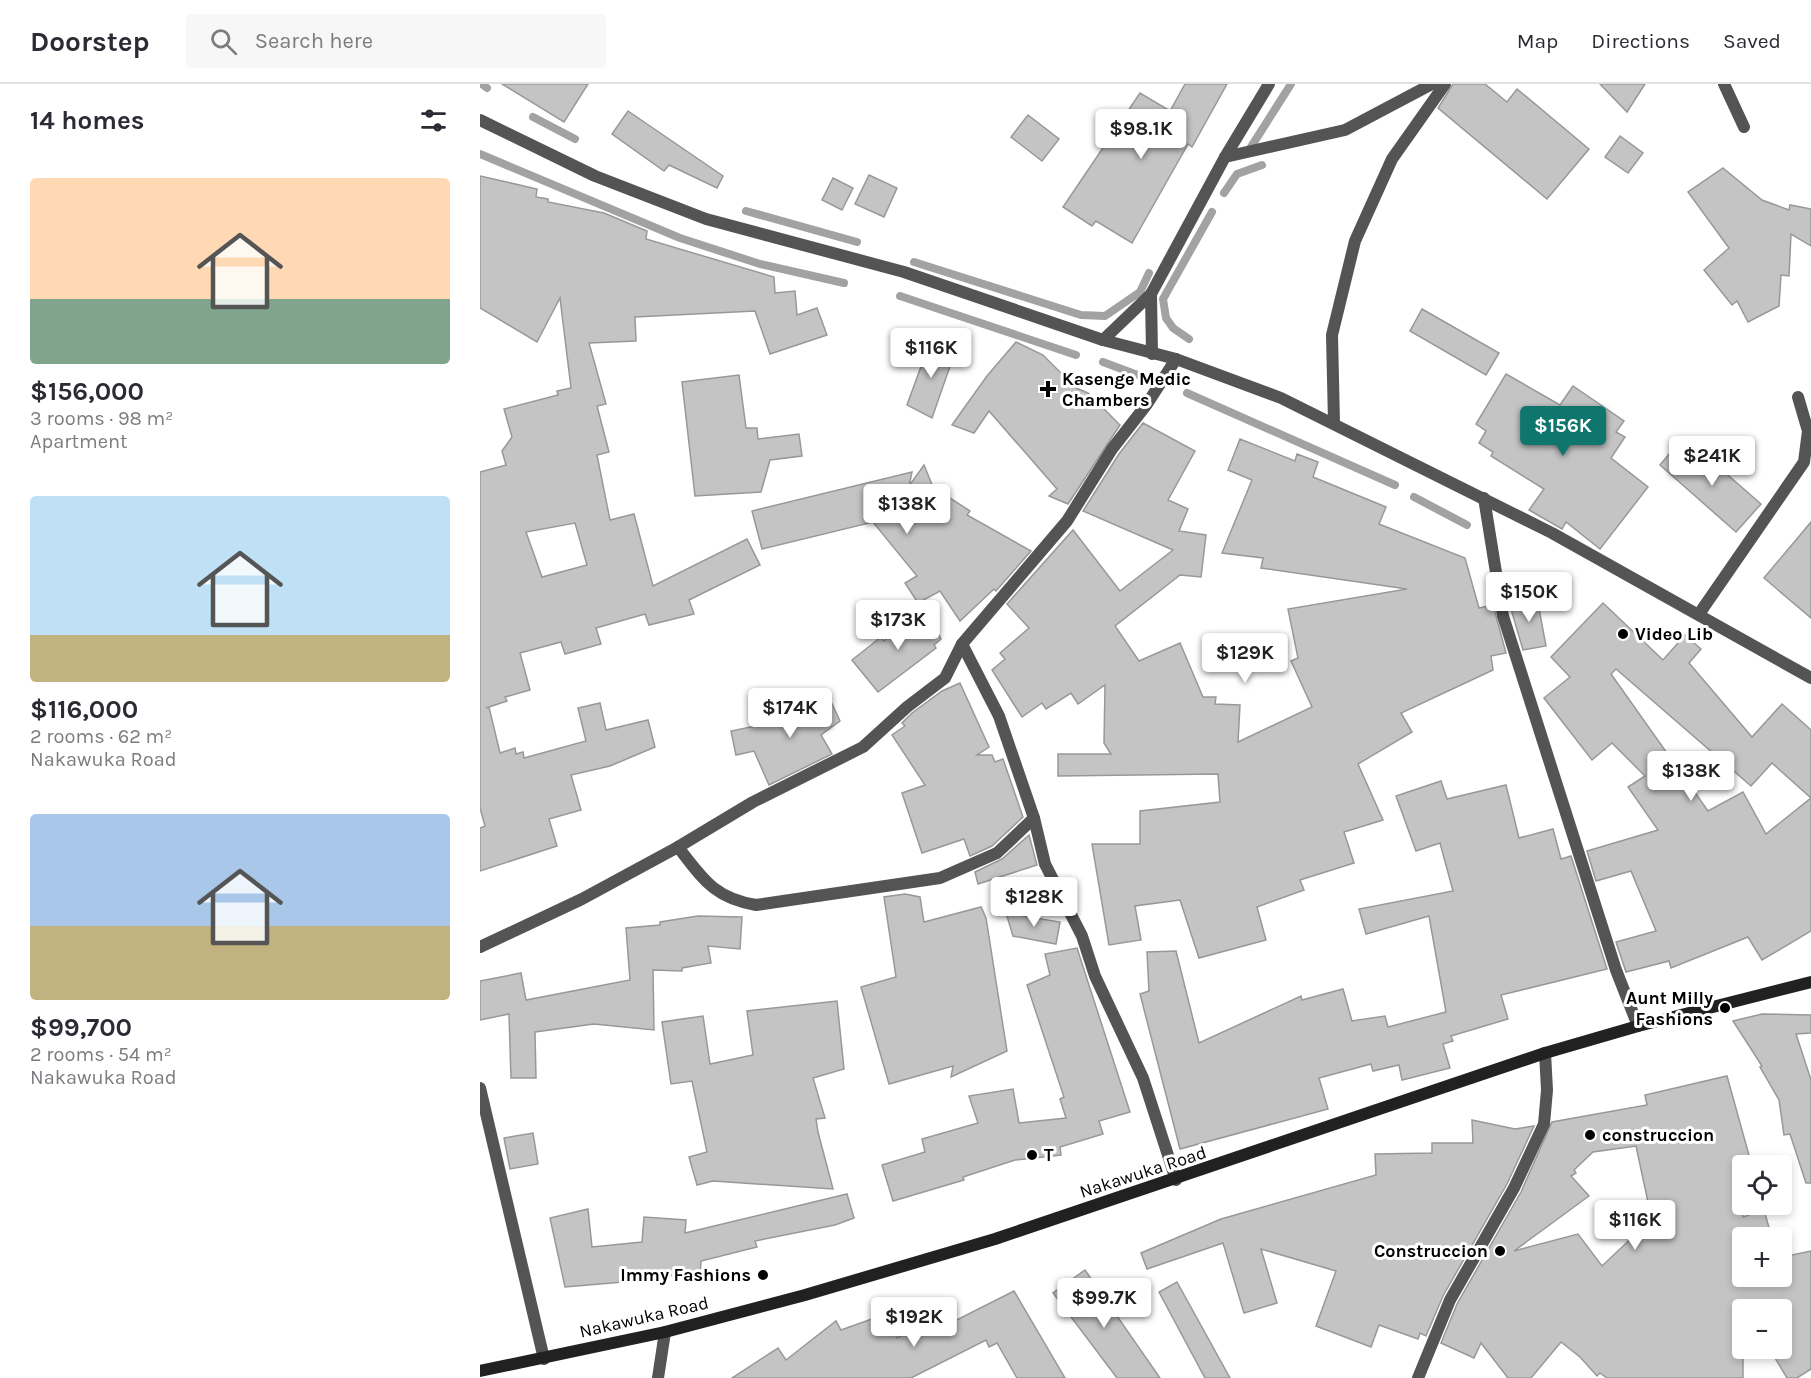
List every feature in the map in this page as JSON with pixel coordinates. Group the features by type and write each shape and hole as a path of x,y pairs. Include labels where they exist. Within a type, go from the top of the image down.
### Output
{"main road":[{"name":"Nakawuka Road","path":"480,1371 665,1332 805,1295 995,1239 1176,1180 1545,1053 1638,1026 1811,982"}],"street":[{"path":"1103,340 1152,294 1226,157 1269,84"},
{"path":"1226,157 1345,130 1431,84"},
{"path":"1334,423 1332,335 1355,241 1392,159 1445,84"},
{"path":"1724,84 1744,127"},
{"path":"480,120 595,176 706,219 904,272 1103,340 1176,359 1281,398 1484,498 1699,614 1811,678"},
{"path":"1152,294 1152,354"},
{"path":"480,947 582,899 678,847 753,802 863,747 945,678 962,644 1067,521 1112,449 1147,404 1176,359"},
{"path":"1699,614 1804,462 1808,431 1798,397"},
{"path":"1484,498 1503,616 1616,970 1638,1026"},
{"path":"962,644 999,716 1034,818 1045,864 1082,936 1095,976 1143,1078 1176,1180"},
{"path":"678,847 706,882 719,894 737,902 756,905 939,878 997,853 1034,818"},
{"path":"1418,1378 1450,1300 1514,1188 1544,1124 1547,1090 1545,1053"},
{"path":"480,1088 544,1359"},
{"path":"658,1378 665,1332"}],"building":[{"path":"502,84 588,84 564,122"},
{"path":"1185,84 1227,84 1192,147 1188,144 1132,243 1096,221 1092,226 1063,207 1140,93 1170,111"},
{"path":"1453,84 1485,84 1507,102 1517,89 1589,149 1547,199 1438,108"},
{"path":"1600,84 1645,84 1627,112"},
{"path":"628,111 723,176 717,188 669,165 664,171 612,134"},
{"path":"1028,115 1059,139 1042,161 1011,137"},
{"path":"1620,136 1643,153 1628,173 1605,157"},
{"path":"1723,168 1762,200 1789,210 1790,205 1811,209 1811,246 1791,234 1789,276 1781,275 1779,306 1748,322 1737,301 1732,305 1704,270 1729,248 1688,192"},
{"path":"869,175 897,188 884,217 855,204"},
{"path":"480,176 537,189 536,197 548,199 548,202 604,213 647,231 646,239 774,277 775,293 795,291 797,315 817,308 827,335 770,354 755,311 635,317 636,341 589,343 606,404 597,406 609,452 597,455 610,520 634,514 653,586 747,539 760,565 689,600 694,614 649,625 645,614 596,628 601,644 565,654 561,642 520,653 530,690 505,697 507,701 489,707 500,753 515,748 516,754 523,752 524,758 586,741 578,708 600,703 606,730 648,720 655,747 610,766 571,775 581,810 549,819 557,846 480,871 480,828 485,826 480,808 480,472 506,465 502,451 512,437 504,409 558,395 557,391 571,388 560,298 537,342 480,308","holes":["575,523 587,565 542,577 526,532"]},
{"path":"833,178 853,188 842,210 822,200"},
{"path":"1422,309 1499,353 1486,375 1410,331"},
{"path":"930,342 955,352 932,418 907,405"},
{"path":"1016,342 1043,355 1076,388 1088,393 1120,425 1068,504 1049,496 1057,489 989,411 974,433 952,425 987,376"},
{"path":"1506,374 1560,405 1573,386 1624,421 1616,432 1625,437 1611,458 1648,487 1600,549 1566,522 1562,529 1529,510 1544,489 1491,456 1493,452 1479,443 1486,431 1476,424"},
{"path":"739,375 746,428 757,428 758,439 799,434 802,456 770,460 761,492 695,496 682,382"},
{"path":"1143,423 1195,451 1168,500 1188,509 1179,531 1206,535 1201,577 1180,575 1115,626 1139,661 1180,643 1203,697 1216,697 1215,704 1240,705 1238,742 1312,707 1291,661 1298,658 1288,609 1407,589 1261,568 1263,558 1222,553 1252,480 1228,470 1240,439 1295,461 1297,454 1318,462 1313,477 1386,507 1379,524 1465,558 1479,608 1493,605 1506,653 1491,656 1493,670 1401,713 1412,732 1358,764 1383,820 1344,832 1354,863 1300,880 1304,890 1257,907 1266,940 1199,958 1180,900 1135,906 1141,940 1109,945 1092,844 1140,844 1140,811 1220,802 1218,774 1058,776 1058,754 1111,754 1104,743 1105,685 1078,704 1071,693 1046,709 1042,703 1022,717 992,670 1005,659 1000,653 1029,628 1007,604 1073,530 1120,591 1173,550 1083,511 1119,454"},
{"path":"1675,447 1689,458 1698,449 1761,504 1736,532 1660,465"},
{"path":"924,465 933,487 970,511 967,515 1031,551 996,591 994,589 960,621 940,591 918,603 905,583 917,576 873,522 762,549 752,511 912,472 909,486"},
{"path":"1811,522 1811,618 1764,578"},
{"path":"1537,598 1546,646 1523,650 1509,602"},
{"path":"1603,603 1663,660 1685,635 1701,649 1689,663 1752,737 1782,704 1811,730 1811,798 1811,931 1762,960 1748,937 1671,968 1669,961 1626,972 1616,942 1656,931 1631,871 1596,881 1587,851 1658,830 1628,787 1645,776 1612,743 1592,760 1544,698 1570,677 1551,657","holes":["1616,669 1751,786 1772,763 1811,798 1766,834 1743,792 1708,811 1611,674"]},
{"path":"927,608 941,639 934,645 936,648 878,692 852,660 881,637 884,641"},
{"path":"960,683 989,747 977,755 992,755 995,762 1003,759 1023,817 992,846 970,856 964,839 922,853 902,793 925,785 892,735 905,726 902,723 912,713 942,691"},
{"path":"826,691 840,721 821,735 832,754 769,785 754,751 736,755 731,731 799,717 794,703"},
{"path":"1441,781 1447,799 1506,785 1519,838 1553,829 1561,859 1571,856 1607,969 1501,995 1508,1019 1451,1036 1453,1041 1443,1044 1450,1068 1402,1080 1399,1065 1373,1071 1371,1064 1319,1078 1328,1109 1180,1149 1140,994 1149,991 1147,952 1176,951 1199,1043 1301,996 1302,1000 1343,989 1352,1021 1385,1016 1388,1027 1446,1012 1429,916 1366,934 1359,909 1453,891 1440,843 1416,851 1396,796"},
{"path":"1029,835 1037,865 978,884 975,872 1002,859"},
{"path":"905,894 920,897 924,922 981,907 986,918 1007,1051 951,1077 953,1066 889,1084 861,987 896,977 884,897"},
{"path":"1006,913 1060,922 1056,944 1013,936"},
{"path":"698,916 742,917 740,949 708,946 711,963 682,968 682,971 653,970 654,1030 594,1024 535,1032 536,1078 511,1078 509,1014 480,1020 480,981 521,973 526,1000 630,980 626,928 660,925 660,922"},
{"path":"1077,948 1130,1112 1099,1121 1103,1134 1060,1147 1061,1155 1015,1160 963,1177 964,1180 893,1201 882,1165 925,1152 922,1139 978,1123 969,1096 1013,1089 1019,1123 1066,1118 1060,1099 1064,1097 1027,985 1050,975 1045,954"},
{"path":"837,1001 844,1069 813,1078 825,1118 816,1119 833,1189 713,1181 697,1185 689,1157 707,1152 692,1081 671,1084 662,1022 703,1016 710,1064 753,1055 747,1011"},
{"path":"1762,1014 1811,1015 1811,1033 1796,1034 1811,1080 1811,1183 1806,1183 1790,1134 1784,1135 1779,1100 1760,1067 1762,1066 1733,1021"},
{"path":"1727,1076 1749,1155 1732,1155 1732,1215 1743,1215 1743,1217 1765,1215 1769,1227 1732,1227 1732,1287 1792,1287 1792,1255 1811,1251 1811,1369 1797,1378 1787,1378 1776,1359 1792,1359 1792,1299 1732,1299 1732,1359 1743,1359 1743,1378 1607,1378 1600,1373 1597,1376 1580,1357 1561,1342 1531,1378 1508,1378 1481,1343 1474,1358 1441,1343 1457,1304 1521,1192 1552,1122 1647,1105 1645,1095","holes":["1636,1146 1651,1216 1634,1220 1637,1233 1602,1266 1578,1234 1514,1251 1589,1196 1571,1176 1576,1173 1574,1170 1593,1152"]},
{"path":"1472,1120 1515,1129 1534,1126 1507,1184 1443,1296 1426,1336 1420,1333 1418,1339 1379,1325 1371,1347 1316,1326 1336,1271 1261,1249 1277,1303 1244,1313 1223,1243 1147,1269 1141,1253 1221,1219 1376,1175 1375,1154 1432,1153 1432,1143 1473,1143"},
{"path":"533,1133 538,1164 510,1169 504,1138"},
{"path":"847,1194 854,1218 835,1225 755,1241 757,1247 701,1261 700,1278 623,1271 623,1282 565,1287 550,1218 588,1209 592,1247 642,1242 644,1217 686,1220 685,1233"},
{"path":"1085,1270 1160,1378 1117,1378 1053,1293"},
{"path":"1177,1282 1230,1378 1205,1378 1159,1292"},
{"path":"1014,1291 1065,1378 1017,1378 997,1343 989,1347 986,1340 911,1378 732,1378 778,1348 786,1360 836,1321 841,1330 886,1314 897,1338 921,1326 927,1335"}],"waterway":[{"path":"482,84 487,88"},
{"path":"1251,147 1291,84"},
{"path":"533,117 575,139"},
{"path":"480,154 680,238 760,264 844,283"},
{"path":"1224,193 1237,174 1262,165"},
{"path":"746,211 857,242"},
{"path":"1189,339 1173,328 1166,318 1163,299 1212,212"},
{"path":"914,262 1081,315 1105,316 1140,292 1149,273"},
{"path":"900,296 1076,355"},
{"path":"1103,362 1151,380"},
{"path":"1187,393 1395,485"},
{"path":"1414,497 1467,525"}],"place":[{"name":"Kasenge Medic Chambers","path":"1048,389"},
{"name":"Video Lib","path":"1623,634"},
{"name":"Aunt Milly Fashions","path":"1725,1008"},
{"name":"construccion","path":"1590,1135"},
{"name":"T","path":"1032,1155"},
{"name":"Construccion","path":"1500,1251"},
{"name":"Immy Fashions","path":"763,1275"}]}
